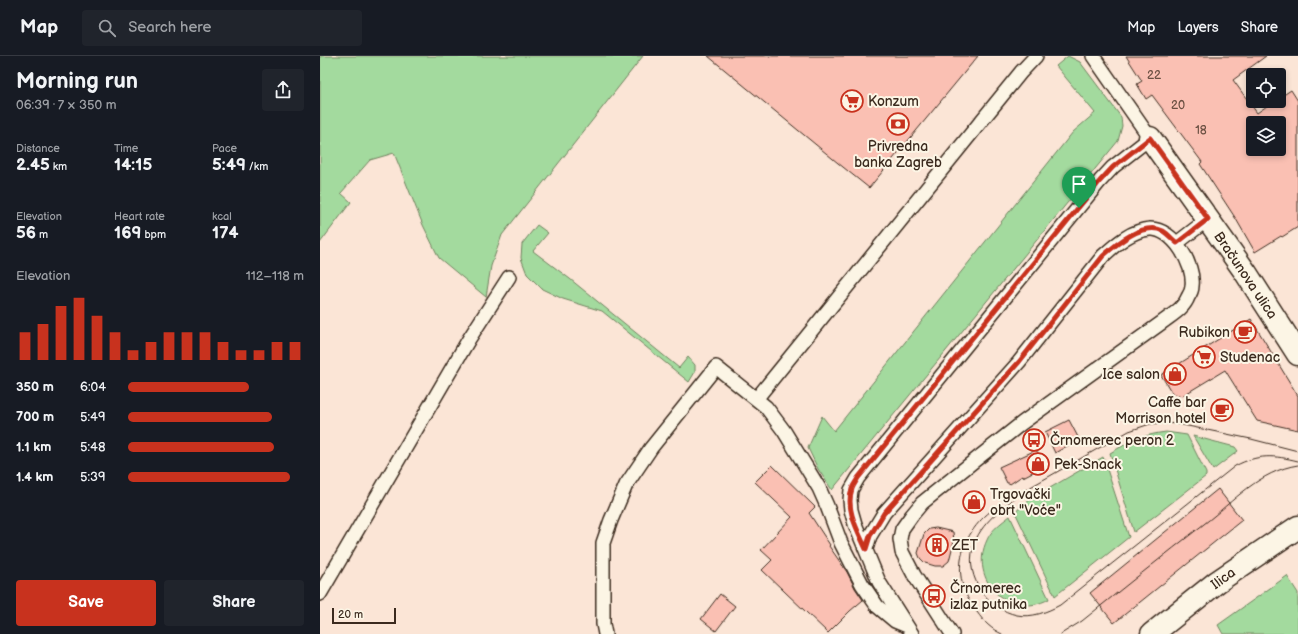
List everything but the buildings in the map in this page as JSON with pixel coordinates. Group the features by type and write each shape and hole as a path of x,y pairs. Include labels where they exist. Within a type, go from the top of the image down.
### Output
{"street":[{"name":"Bračunova ulica","path":"1150,138 1246,274 1298,354"},
{"name":"Ilica","path":"1152,634 1217,582 1298,528"}],"lane":[{"path":"761,402 1016,78 1036,56"},
{"path":"909,630 880,582 855,524 851,510 851,490 858,478 1100,181 1113,167 1150,138 1093,56"},
{"path":"1177,243 1208,219"},
{"path":"866,549 870,536 884,513 1019,362 1103,256 1117,243 1134,234 1150,229 1162,231 1177,243 1186,259 1192,285 1188,298 1181,308 1022,423 980,456 922,503 912,514 902,529 900,539 902,552 914,575 952,634"},
{"path":"320,594 466,345 509,277"},
{"path":"605,634 603,624 603,543 611,520 626,485 650,448 716,367 761,402 784,431 819,488 841,543 862,584 877,606 909,630"}],"green space":[{"path":"320,56 643,56 502,235 491,266 486,297 439,258 423,225 394,153 370,160 341,193 351,202 320,243"},
{"path":"1068,56 1080,62 1121,117 1122,126 1118,141 832,490 818,469 808,448 822,416 834,431 1073,132 1095,113 1056,66"},
{"path":"537,225 548,233 533,251 570,279 679,368 688,357 695,365 695,372 689,382 602,311 563,299 542,289 527,274 521,258 522,244"},
{"path":"1166,432 1187,435 1206,473 1206,476 1134,532 1110,453 1137,439"},
{"path":"1193,436 1235,447 1238,451 1213,470"},
{"path":"1103,457 1129,537 1055,596 1015,512 1031,499"},
{"path":"1010,516 1049,599 1034,604 1020,605 1007,601 996,593 988,582 983,569 983,555 987,540 994,530"},
{"path":"1287,576 1298,593 1298,634 1223,634 1218,625"}],"tram line":[{"path":"1020,493 1129,431 1150,424 1178,424 1251,439 1298,451"},
{"path":"1025,490 1001,509 987,523 976,539 971,559 972,570 976,581 988,599 1006,612 1028,616 1039,614 1060,605 1235,466 1251,459 1266,457 1298,461"},
{"path":"1061,634 1082,621 1259,480 1284,468 1298,465"},
{"path":"1001,504 987,514 976,526 962,553 960,567 962,582 967,597 985,622 994,630 1002,634"}],"place":[{"name":"Konzum","path":"852,101"},
{"name":"Privredna banka Zagreb","path":"898,124"},
{"name":"Rubikon","path":"1245,332"},
{"name":"Studenac","path":"1204,357"},
{"name":"Ice salon","path":"1175,374"},
{"name":"Caffe bar Morrison hotel","path":"1222,410"},
{"name":"Črnomerec peron 2","path":"1034,440"},
{"name":"Pek-Snack","path":"1038,464"},
{"name":"Trgovački obrt \"Voće\"","path":"974,502"},
{"name":"ZET","path":"937,545"},
{"name":"Črnomerec izlaz putnika","path":"934,596"}],"route":[{"path":"1150,138 1208,219 1177,243 1162,231 1150,229 1134,234 1117,243 1103,256 1019,362 884,513 875,525 866,549 855,524 851,510 851,490 858,478 1079,208 1113,167 1150,138"}]}
